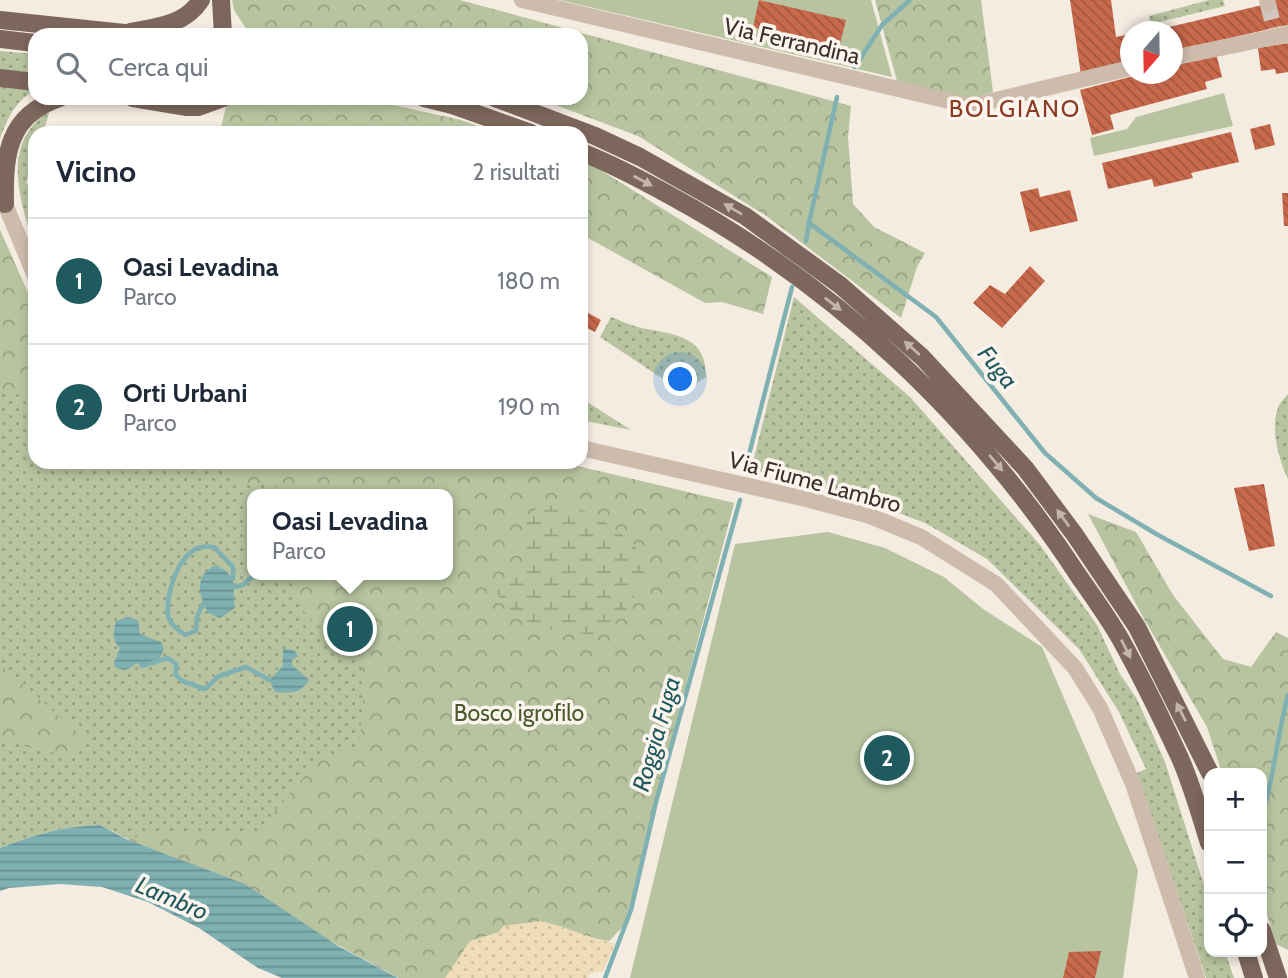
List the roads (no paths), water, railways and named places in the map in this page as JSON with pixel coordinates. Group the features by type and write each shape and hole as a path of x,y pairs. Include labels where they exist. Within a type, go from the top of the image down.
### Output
{"main road":[{"path":"156,28 176,22 201,0"},
{"path":"220,0 222,28"},
{"path":"0,20 77,28"},
{"path":"0,39 28,42"},
{"path":"0,78 28,81"},
{"path":"3,199 6,161 13,138 32,112 46,105"},
{"path":"175,105 195,105"},
{"path":"452,105 511,126"},
{"path":"513,105 568,126"},
{"path":"588,134 629,152 746,216 841,285 922,357 1025,468 1075,535 1137,627 1208,768"},
{"path":"588,155 691,207 746,240 792,273 882,345 921,381 960,423 1055,539 1121,639 1181,760 1205,831"},
{"path":"1267,938 1288,956"},
{"path":"1267,945 1278,978"},
{"path":"1248,957 1254,978"}],"street":[{"name":"Via Ferrandina","path":"522,0 970,106 1120,70"},
{"path":"1183,55 1279,33"},
{"path":"3,199 28,259"},
{"name":"Via Fiume Lambro","path":"588,450 870,516 921,537 996,584 1075,668 1100,708 1133,784 1197,978"}],"water":[{"path":"216,565 229,574 234,588 235,608 220,618 208,613 200,592 204,574"},
{"path":"128,617 138,620 140,634 161,642 164,649 158,662 142,666 137,663 126,670 115,667 120,648 114,639 116,621"},
{"path":"283,648 295,651 298,656 292,660 292,665 309,680 295,692 275,692 269,680 283,666"},
{"name":"Lambro","path":"100,825 128,840 245,884 338,946 398,978 282,978 258,968 199,928 148,902 102,887 60,884 0,891 0,848 49,832"}],"waterway":[{"name":"Fuga","path":"855,67 882,25 910,0"},
{"name":"Fuga","path":"837,97 809,223 936,317 1045,453 1096,498 1271,596"},
{"path":"806,241 809,223"},
{"path":"745,470 792,287"},
{"name":"Roggia Fuga","path":"605,978 631,910 656,802 740,500"},
{"path":"203,604 197,617 196,631 185,635 169,619 168,599 175,576 186,557 194,550 214,547 233,567 233,579"},
{"path":"235,587 248,580"},
{"path":"142,666 168,658 176,664 176,675 182,681 205,689 219,676 246,667 269,680"},
{"name":"Fuga","path":"1267,798 1288,695"}],"tunnel":[{"path":"1268,4 1274,28"}],"place":[{"name":"Oasi Levadina","path":"350,629"},
{"name":"Orti Urbani","path":"887,758"}],"district":[{"name":"BOLGIANO","path":"1015,108"}],"park label":[{"name":"Bosco igrofilo","path":"519,713"}]}
